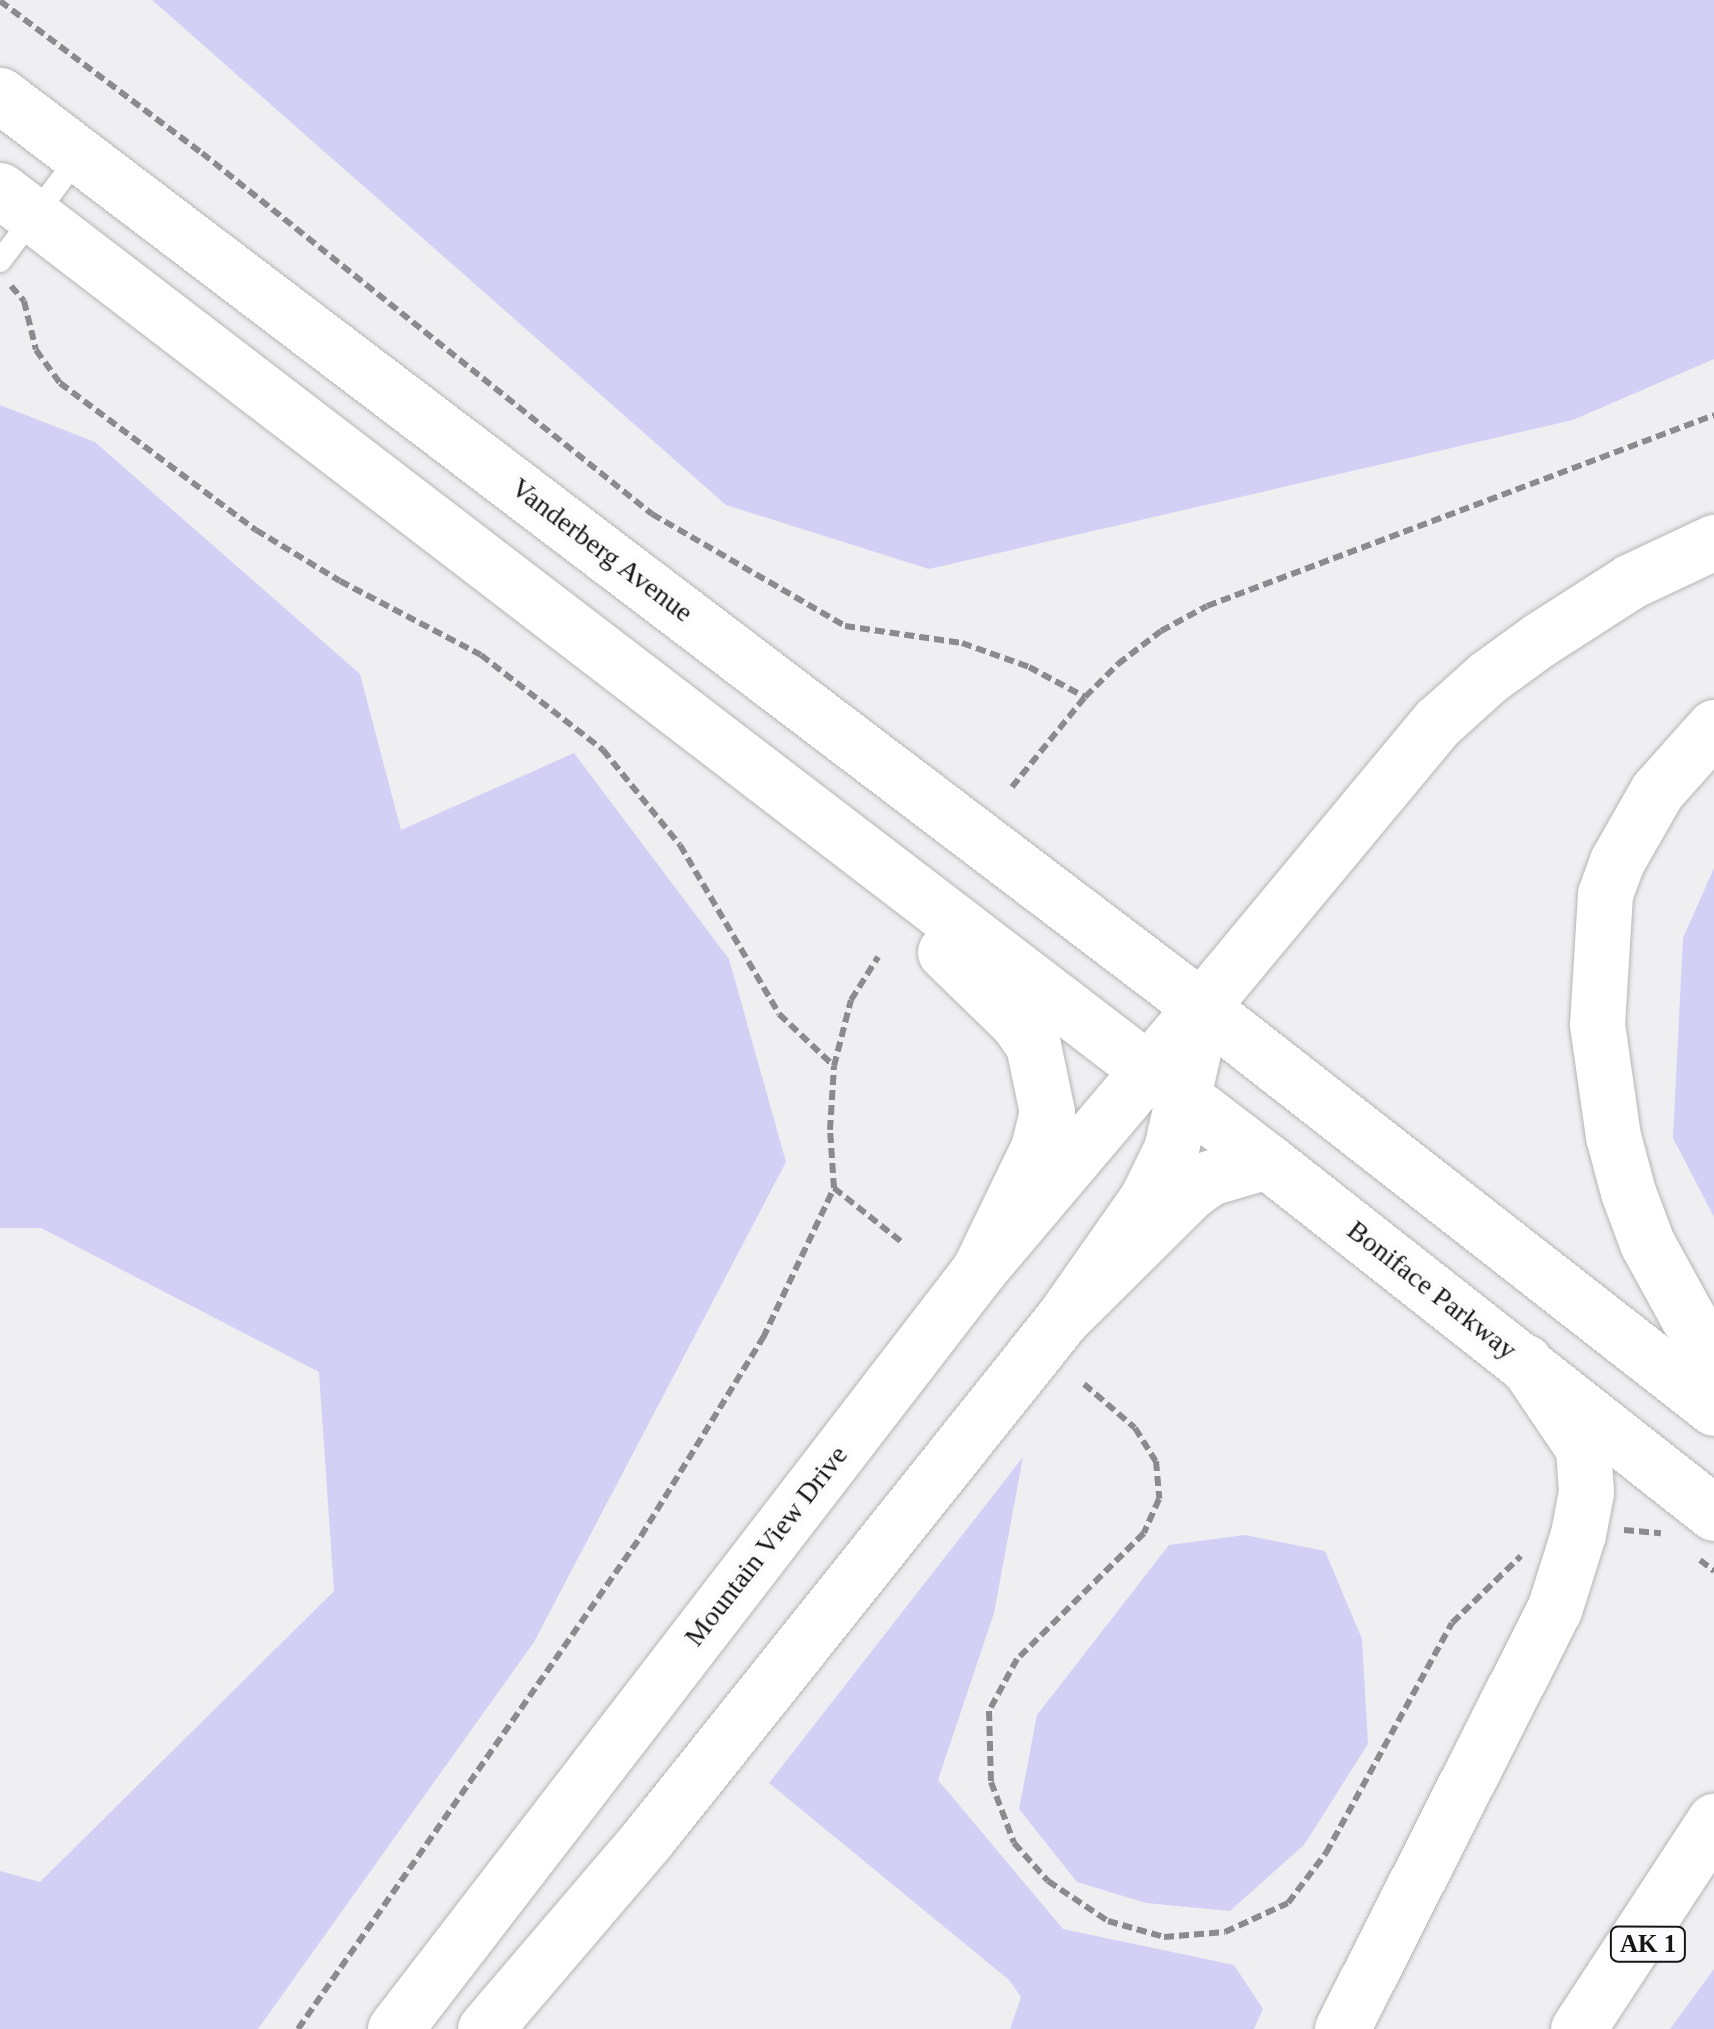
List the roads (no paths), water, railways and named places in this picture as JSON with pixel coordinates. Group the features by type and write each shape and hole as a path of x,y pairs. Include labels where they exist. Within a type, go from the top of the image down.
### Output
{"main road":[{"name":"Vanderberg Avenue","path":"0,95 1201,1007"},
{"path":"17,203 1166,1085"},
{"path":"485,2029 648,1838 1063,1318 1148,1198 1171,1149 1166,1085 1201,1007 1405,759 1475,688 1631,581 1714,542"},
{"path":"1714,726 1657,791 1617,860 1605,894 1597,1024 1613,1136 1646,1243 1688,1318 1714,1354"},
{"path":"733,750 972,977 1033,1045 1046,1112 1038,1148 978,1270"},
{"path":"1201,1007 1714,1408"},
{"name":"Boniface Parkway","path":"1166,1085 1525,1362 1693,1535"},
{"name":"Mountain View Drive","path":"395,2029 978,1270 1166,1085"},
{"path":"1063,1318 1190,1192 1209,1178 1267,1161"},
{"path":"1342,2029 1554,1610 1578,1534 1586,1492 1583,1448 1525,1362"},
{"path":"1580,2029 1714,1821"},
{"name":"AK 1","path":"1580,2029 1714,1858"}],"lane":[{"path":"0,261 17,203 81,153"}]}
